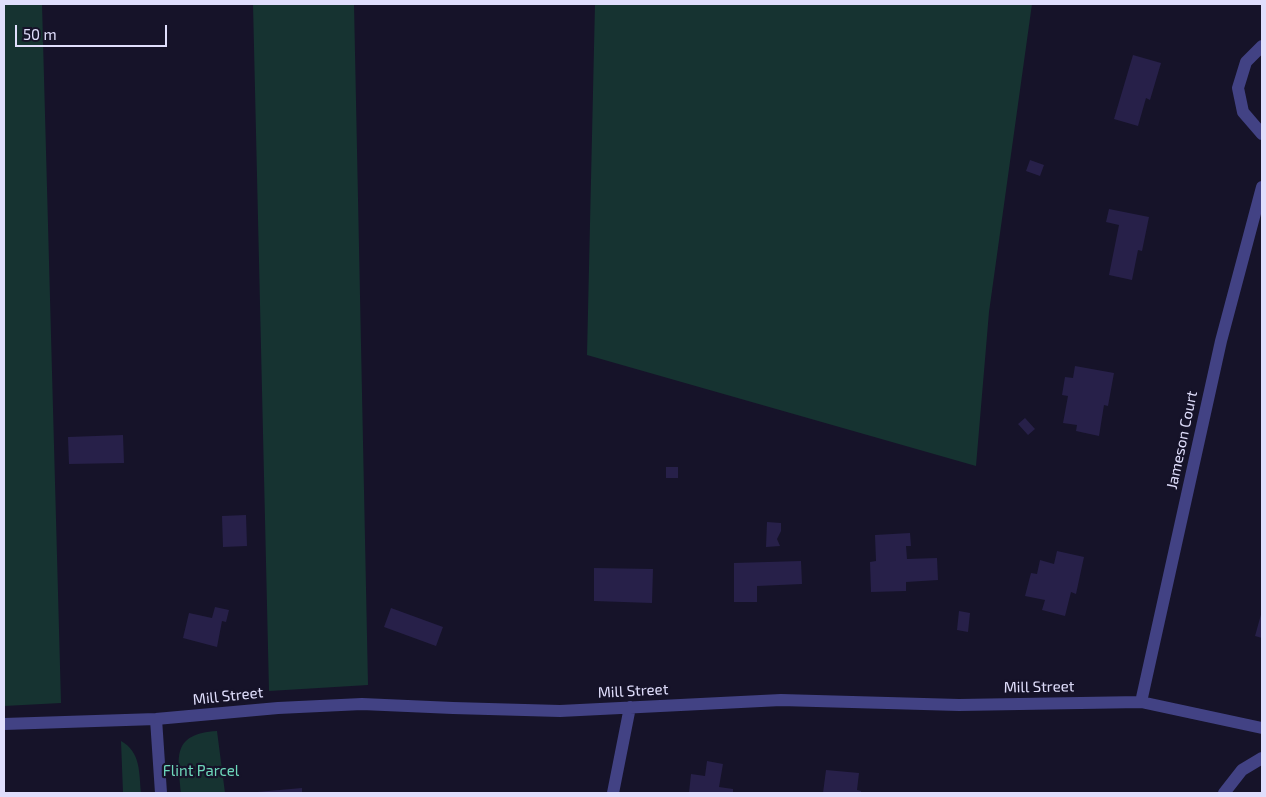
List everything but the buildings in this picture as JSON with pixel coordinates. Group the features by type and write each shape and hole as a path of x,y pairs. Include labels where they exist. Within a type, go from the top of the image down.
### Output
{"street":[{"path":"1262,46 1246,62 1238,88 1243,112 1262,134"},
{"name":"Jameson Court","path":"1142,702 1221,341 1262,187"},
{"name":"Mill Street","path":"4,724 156,719 278,708 362,704 560,710 781,700 959,705 1142,702 1262,728"},
{"path":"613,793 630,707"},
{"path":"156,719 162,793"},
{"path":"1224,793 1242,770 1262,758"}],"green space":[{"path":"4,4 42,4 61,703 4,706"},
{"path":"253,4 354,4 368,685 269,691"},
{"path":"595,4 1032,4 989,312 976,466 587,355"},
{"name":"Flint Parcel","path":"217,731 225,793 181,793 179,758 185,742 202,733"},
{"name":"Flint Parcel","path":"121,741 128,746 136,757 141,793 123,793"}]}
